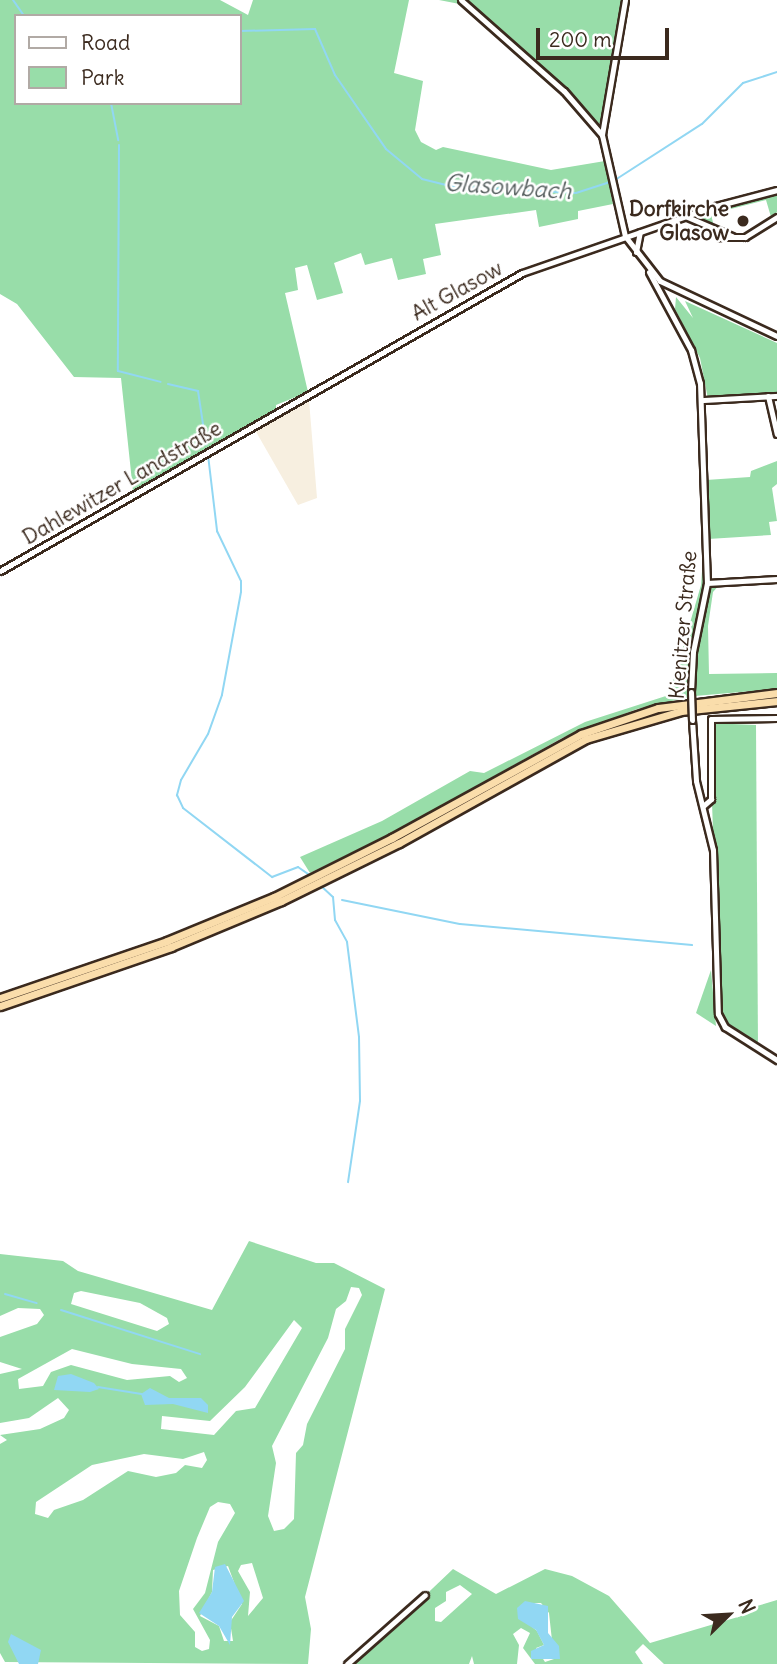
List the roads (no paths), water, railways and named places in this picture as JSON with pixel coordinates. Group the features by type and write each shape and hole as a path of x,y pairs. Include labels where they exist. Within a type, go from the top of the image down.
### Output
{"highway":[{"path":"321,878 581,734 670,706 777,693"},
{"path":"0,1006 171,947 321,878 586,739 681,711 777,701"},
{"path":"0,998 167,941 308,884"}],"street":[{"path":"461,0 555,83 602,135 615,179 625,236 649,272 670,287 777,336"},
{"path":"602,135 625,0"},
{"name":"Alt Glasow","path":"258,422 514,277 685,216 777,190"},
{"path":"685,216 712,229 719,237 752,235 777,217"},
{"path":"636,255 640,231"},
{"name":"Kienitzer Straße","path":"649,272 696,360 702,400 707,583 693,652 691,692 695,772 713,850 714,968 720,1019 742,1040 777,1060"},
{"path":"663,295 670,287"},
{"path":"768,396 777,434"},
{"path":"702,400 777,396"},
{"name":"Dahlewitzer Landstraße","path":"0,571 258,422"},
{"path":"707,583 777,579"},
{"path":"703,806 711,799 711,719 777,718"},
{"path":"347,1664 425,1595"}],"water":[{"path":"71,1374 94,1383 99,1389 90,1392 54,1390 58,1376"},
{"path":"150,1388 169,1398 201,1398 208,1405 208,1413 173,1404 145,1405 141,1394"},
{"path":"225,1564 244,1601 232,1617 230,1645 219,1626 199,1613 212,1592 215,1567"},
{"path":"525,1601 548,1606 548,1633 559,1646 560,1659 531,1659 531,1651 544,1645 536,1630 518,1619 517,1608"},
{"path":"11,1634 41,1650 38,1664 19,1664 8,1642"}],"waterway":[{"name":"Glasowbach","path":"13,0 23,14"},
{"name":"Glasowbach","path":"242,31 315,29 335,75 386,149 422,179 451,186 576,193 609,182"},
{"name":"Glasowbach","path":"615,180 702,124 743,83 777,72"},
{"path":"111,105 118,140"},
{"path":"119,145 118,371 161,382"},
{"path":"168,384 198,391 206,444"},
{"path":"208,455 217,531 241,581 241,592 222,695 208,734 181,780 177,795 183,808 272,877 298,867 311,876"},
{"path":"320,885 333,897 335,920 347,942 359,1037 360,1101 348,1182"},
{"path":"342,900 460,924 692,945"},
{"path":"5,1294 37,1303"},
{"path":"61,1310 200,1354"},
{"path":"98,1387 141,1394"}],"place":[{"name":"Dorfkirche Glasow","path":"743,221"}]}
